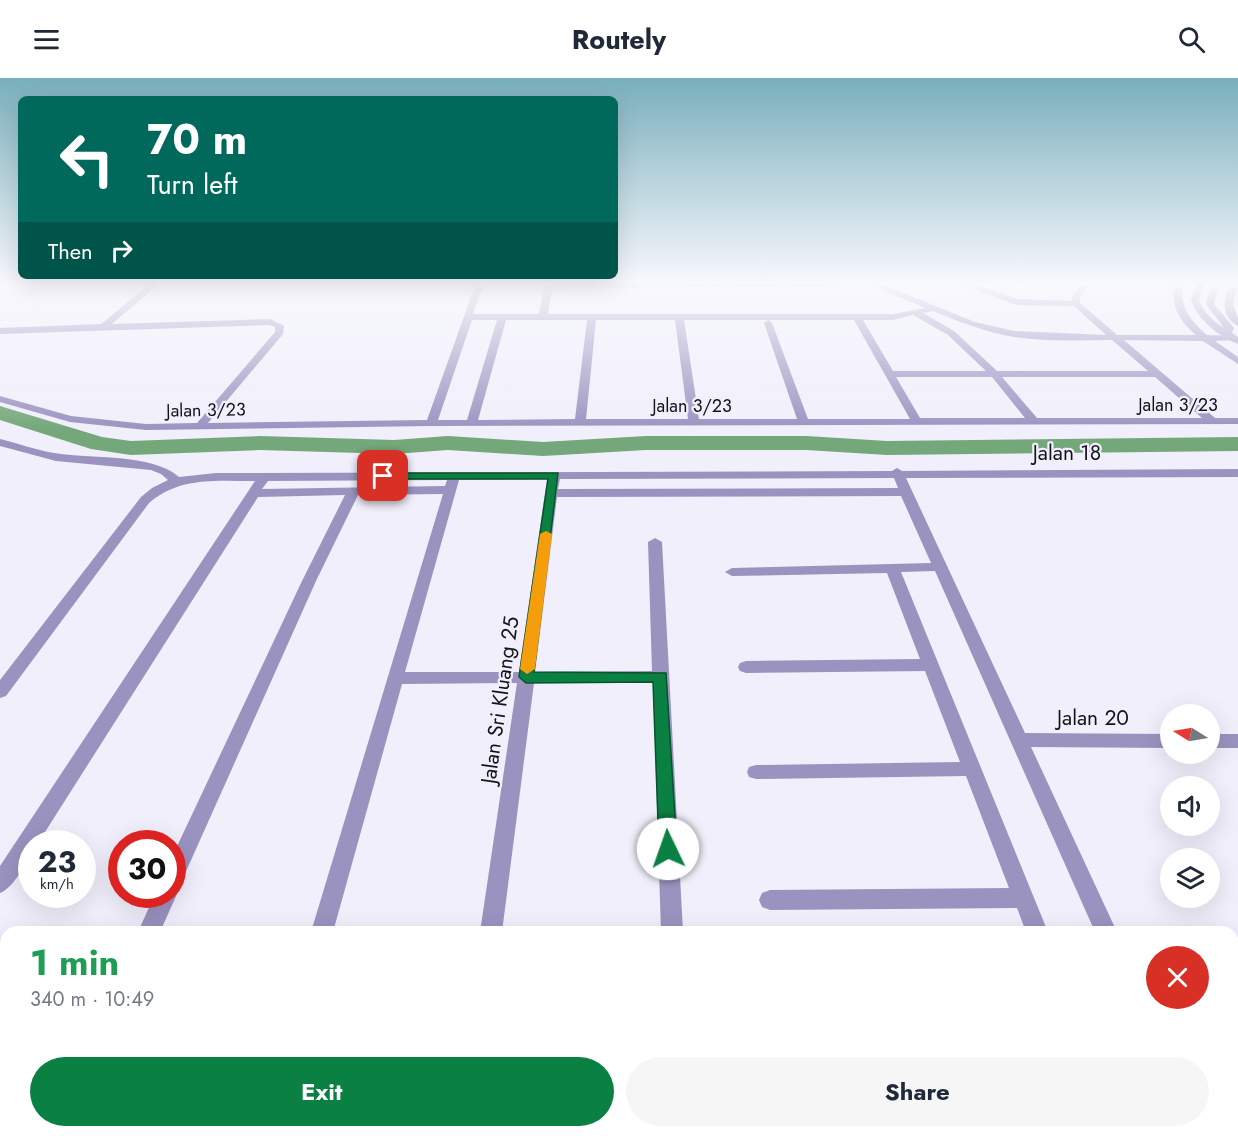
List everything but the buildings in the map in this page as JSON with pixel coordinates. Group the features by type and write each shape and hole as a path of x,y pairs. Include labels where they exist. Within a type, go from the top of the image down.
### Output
{"street":[{"path":"199,427 280,332"},
{"path":"431,423 464,332"},
{"path":"472,423 498,332"},
{"path":"580,423 590,332"},
{"path":"681,332 694,423"},
{"path":"772,332 804,423"},
{"path":"866,332 916,422"},
{"path":"951,332 995,374 1034,422"},
{"path":"1007,332 1115,338 1233,337"},
{"path":"1109,332 1212,421"},
{"path":"1201,332 1238,361"},
{"path":"889,374 1158,374"},
{"name":"Jalan 3/23","path":"0,399 70,419 146,428 431,423 1238,421"},
{"path":"0,442 20,450 56,457 153,467 165,471 176,481"},
{"path":"897,472 938,567 1103,926"},
{"name":"Jalan 18","path":"553,484 897,472 1238,473"},
{"path":"0,885 264,477"},
{"path":"0,692 154,489 176,481 264,477 904,492"},
{"path":"253,493 353,492 452,483"},
{"path":"324,926 452,483"},
{"name":"Jalan Sri Kluang 25","path":"492,926 553,484"},
{"path":"186,849 309,581 353,492"},
{"path":"655,542 672,926"},
{"path":"732,572 938,567"},
{"path":"892,568 1035,926"},
{"path":"746,667 931,665"},
{"path":"396,678 660,677"},
{"name":"Jalan 20","path":"1017,740 1160,741"},
{"path":"1220,741 1238,741"},
{"path":"756,772 973,769"},
{"path":"770,900 1023,898"},
{"path":"152,926 160,908"}],"waterway":[{"path":"0,413 99,444 131,448 260,443 394,447 448,443 543,449 646,443 806,443 887,448 1238,444"}],"slow traffic":[{"path":"527,669 546,534"}],"route":[{"path":"383,476 554,475 526,677 660,677 668,849"}]}
